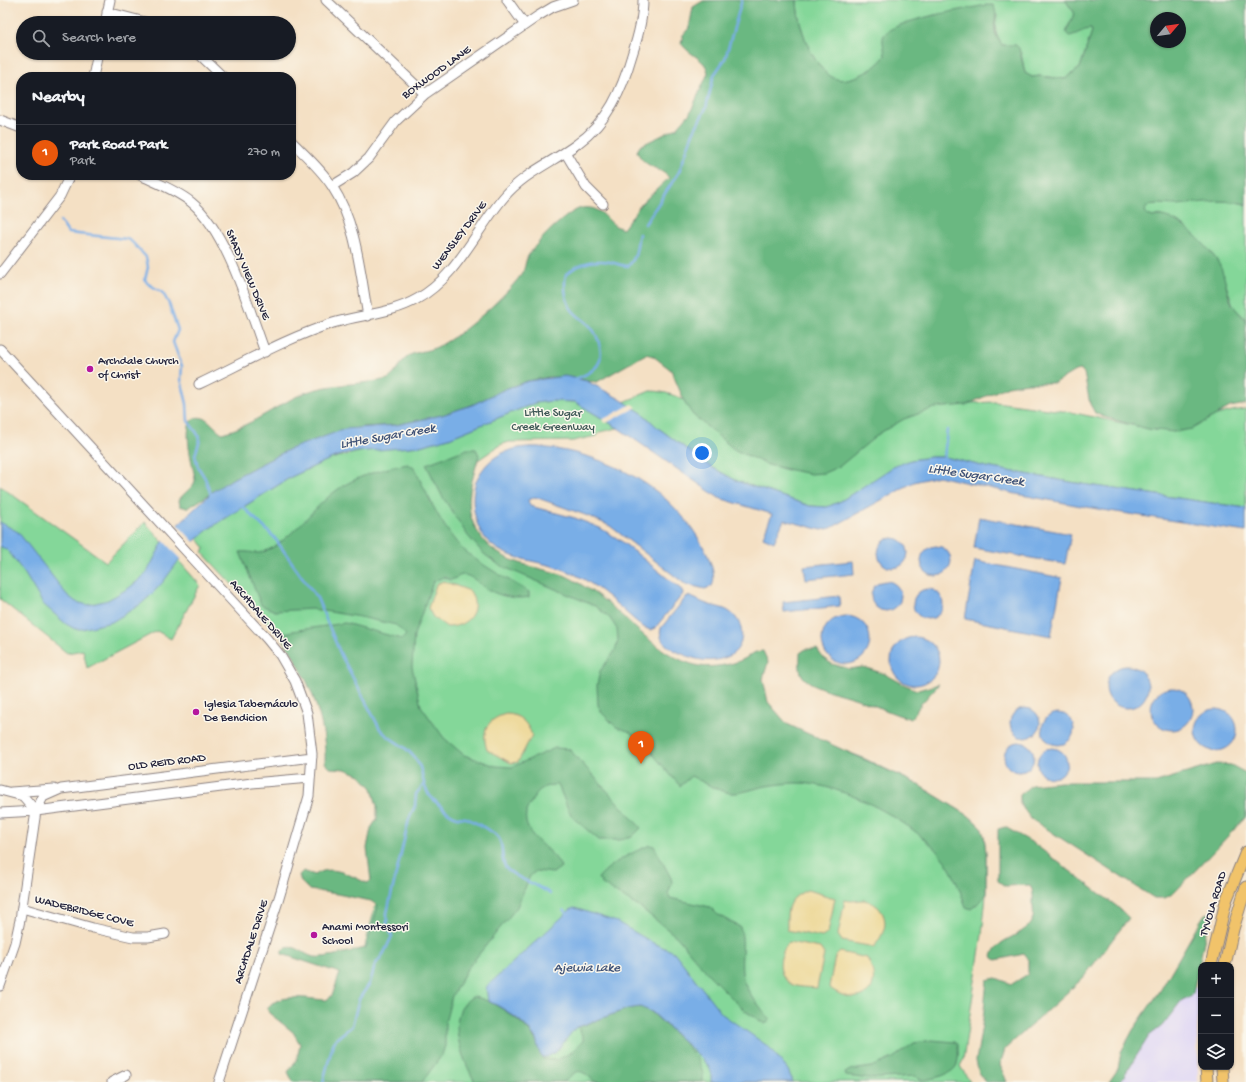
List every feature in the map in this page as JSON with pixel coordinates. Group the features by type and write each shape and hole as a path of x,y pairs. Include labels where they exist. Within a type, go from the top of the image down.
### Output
{"main road":[{"name":"TYVOLA ROAD","path":"1212,962 1226,902 1246,852"},
{"name":"TYVOLA ROAD","path":"1226,962 1234,924 1246,889"},
{"path":"1206,1070 1207,1082"},
{"path":"1222,1070 1224,1082"}],"street":[{"path":"106,16 110,0"},
{"path":"326,0 425,94"},
{"path":"506,0 525,25"},
{"name":"BOXWOOD LANE","path":"332,186 353,173 369,158 396,122 425,94 525,25 553,8 573,0"},
{"name":"WENSLEY DRIVE","path":"199,384 265,352 333,324 404,306 432,289 453,267 500,203 517,184 531,173 583,140 596,128 607,114 618,97 625,80 639,33 643,0"},
{"path":"107,12 122,16"},
{"path":"94,72 97,60"},
{"path":"205,60 218,72"},
{"path":"0,120 16,126"},
{"path":"296,146 320,170 332,186 349,219 354,238 368,316"},
{"path":"565,152 586,187 603,204"},
{"path":"0,274 60,196 68,180"},
{"name":"SHADY VIEW DRIVE","path":"151,180 178,193 191,202 211,222 228,255 265,352"},
{"name":"ARCHDALE DRIVE","path":"0,349 267,639 286,664 299,688 307,713 311,736 312,756 309,796 279,898 219,1082"},
{"name":"OLD REID ROAD","path":"0,986 15,943 22,908 36,810 43,797 61,789 312,756"},
{"path":"0,813 36,810 252,783 310,778"},
{"path":"11,792 61,789"},
{"path":"0,790 23,796 36,810"},
{"name":"WADEBRIDGE COVE","path":"22,908 93,928 133,937 148,937 165,934"},
{"path":"112,1082 126,1075"}],"shaded area":[{"path":"1183,985 1198,988 1198,1082 1112,1082"}],"green space":[{"path":"797,0 1065,0 1074,12 1073,18 1067,28 1091,29 1092,31 1080,68 1065,79 1040,76 1032,77 1025,73 1021,53 1009,46 1002,45 996,31 997,15 960,11 934,15 893,29 883,40 885,55 877,65 863,74 840,80 834,79 826,74 813,56 803,32"},
{"path":"797,0 803,32 813,55 826,73 834,78 843,80 866,72 882,60 885,56 883,37 890,30 915,20 931,16 986,5 993,5 996,12 996,36 1002,45 1016,45 1019,48 1025,73 1032,77 1040,76 1065,79 1080,68 1092,31 1091,29 1088,29 1069,36 1066,33 1073,18 1074,12 1065,0 1246,0 1246,204 1220,201 1177,205 1156,204 1149,205 1145,210 1147,215 1153,217 1161,216 1170,218 1189,230 1218,262 1223,273 1229,298 1237,311 1246,319 1246,404 1230,407 1192,429 1174,432 1148,429 1104,417 1095,413 1090,404 1084,373 1081,370 1075,371 1055,383 1028,383 1008,386 966,405 935,408 904,419 880,433 840,466 824,473 810,474 768,465 735,450 693,415 686,405 671,370 653,356 646,354 597,382 578,378 549,377 528,381 505,389 472,405 442,415 396,425 363,427 290,449 234,478 193,505 187,508 180,506 179,500 195,481 188,442 188,431 190,422 196,418 206,419 222,433 244,425 304,393 324,387 388,379 407,357 436,348 460,333 505,294 521,275 527,258 531,252 552,228 568,215 582,208 596,209 617,227 623,229 641,204 669,178 644,161 637,151 640,146 677,128 690,113 708,73 704,64 681,43 683,35 689,28 693,7 703,1"},
{"path":"1205,200 1246,204 1246,319 1234,308 1218,262 1184,226 1159,215 1153,217 1147,215 1144,210 1149,205 1182,204"},
{"name":"Little Sugar Creek Greenway","path":"650,391 665,393 692,405 705,414 739,446 751,455 778,468 788,470 895,417 944,404 995,402 1070,412 1155,430 1179,427 1223,413 1246,409 1246,508 1082,484 986,467 945,457 931,457 911,460 841,501 827,507 810,506 737,481 708,465 657,427 642,413 624,402"},
{"path":"552,401 575,402 618,428 600,432 596,436 573,441 509,442 500,445 465,469 463,493 481,549 588,598 620,622 707,680 790,730 861,757 915,783 969,816 981,827 984,836 986,853 986,895 982,935 963,1060 960,1066 970,1082 329,1082 411,771 332,627 283,639 202,552 205,548 196,537 291,477 330,459 363,451 420,446 449,438 535,403"},
{"path":"467,449 476,449 479,455 471,485 469,505 470,514 474,524 479,534 487,544 506,557 517,562 564,575 575,581 613,608 653,643 682,661 704,667 716,666 734,663 755,652 763,651 768,662 763,679 768,702 787,724 915,783 969,816 981,827 984,836 986,853 986,893 982,900 971,909 966,907 952,872 933,847 917,833 898,820 856,797 814,785 796,783 766,786 743,792 730,793 715,788 691,776 680,786 639,738 628,731 616,727 602,713 598,705 597,685 600,671 615,651 618,640 617,629 609,617 595,606 499,565 484,554 468,536 442,496 426,464"},
{"path":"408,464 414,468 442,522 456,542 479,562 529,592 529,597 524,598 513,598 497,594 465,575 461,575 451,580 443,577 433,582 414,635 412,667 421,706 444,738 464,755 496,766 512,767 555,748 569,749 641,828 632,837 620,840 599,840 571,816 558,785 551,785 541,789 536,794 527,810 526,822 533,836 552,854 561,867 553,873 536,871 530,876 517,907 467,969 452,996 445,1023 445,1046 442,1055 422,1082 293,1082 288,1072 297,1059 300,1044 293,1032 269,1013 267,1008 279,1000 287,998 326,1000 332,996 340,973 282,954 282,950 291,947 298,949 309,956 319,957 332,956 366,948 378,906 371,901 309,890 301,882 299,875 303,871 315,875 328,870 334,870 348,874 367,883 371,881 367,848 371,828 377,819 377,806 372,788 360,775 345,769 330,768 325,763 323,730 314,698 300,668 283,639 284,634 292,631 345,623 402,639 406,635 396,625 360,617 312,609 275,611 261,605 240,552 259,553 269,550 289,535 329,497 344,485 371,473"},
{"path":"0,486 106,562 145,522 200,585 171,639 157,631 87,668 83,650 67,653 0,599"},
{"path":"806,649 817,649 823,658 832,664 850,669 863,667 885,674 918,690 939,684 921,704 911,719 857,699 823,689 805,679 800,670 800,653"},
{"path":"1217,764 1231,765 1246,773 1246,817 1174,893 1165,898 1154,898 1031,819 1020,804 1020,795 1031,785 1061,782 1156,782"},
{"path":"1005,827 1033,843 1119,908 1129,918 1083,978 1005,1049 1000,1065 1007,1082 986,1082 979,1074 976,1061 983,1019 987,980 996,978 1012,984 1028,974 1028,959 1024,954 996,960 992,957 999,945 1024,930 1033,918 1033,895 1030,885 1005,886 998,881 998,829"},
{"path":"650,845 654,846 671,878 672,882 668,894 670,898 710,907 718,915 740,927 742,934 742,975 744,982 749,992 770,1021 765,1024 745,1011 710,976 677,937 642,909 602,884 598,878 609,867"},
{"path":"1210,913 1200,962 1198,962 1193,993 1189,997 1182,1000 1162,1026 1149,1036 1120,1082 1109,1082 1118,1069 1121,1052 1133,1030 1160,991 1205,914"},
{"path":"472,997 488,1001 507,1012 530,1033 536,1041 543,1059 557,1060 570,1053 583,1041 583,1037 578,1027 630,1008 641,1007 649,1010 684,1042 697,1058 703,1072 703,1082 595,1082 586,1074 576,1072 564,1082 475,1082 461,1050 457,1026 463,1005"},
{"path":"932,1040 955,1042 958,1044 957,1064 955,1068 947,1074 935,1078 920,1080 915,1076 869,1079 846,1076 845,1073 850,1070 872,1067 893,1058 914,1043"}],"sand":[{"path":"443,581 470,591 473,598 473,611 466,621 461,624 447,627 433,617 428,608 436,585"},
{"path":"506,714 519,717 528,726 532,735 518,762 511,763 487,750 485,743 485,732 487,727 494,719"},
{"path":"807,890 835,898 828,933 822,937 787,930 787,916 791,901"},
{"path":"845,900 868,901 878,907 882,912 885,923 883,933 874,947 842,941 838,935"},
{"path":"789,942 820,948 824,954 817,988 800,987 791,984 786,980 780,964 783,952"},
{"path":"840,952 867,958 872,970 873,980 871,988 866,994 859,997 850,997 839,994 829,987 835,957"}],"water":[{"name":"Little Sugar Creek","path":"565,376 587,381 620,399 642,413 657,427 708,465 737,481 810,506 827,507 841,501 893,467 911,460 931,457 945,457 986,467 1082,484 1246,508 1246,532 1103,510 1016,494 938,476 914,482 831,528 822,530 784,520 774,542 763,537 772,514 719,498 618,428 575,402 552,401 535,403 449,438 420,446 347,453 291,477 210,528 191,544 163,582 151,595 141,604 112,622 82,629 75,629 66,624 43,604 25,574 8,551 0,546 0,522 18,532 67,595 76,602 88,605 108,600 129,588 146,574 166,536 213,491 234,478 290,449 345,429 396,425 442,415 472,405 505,389 528,381"},
{"path":"539,447 589,457 614,466 657,492 676,509 693,529 711,564 714,578 712,586 705,589 685,584 610,526 588,516 535,497 528,500 530,506 575,518 600,528 620,540 682,590 683,594 655,628 650,630 643,627 603,592 576,575 561,569 500,551 488,542 479,529 474,510 474,491 478,477 486,465 499,455 514,449"},
{"path":"979,517 1071,534 1065,564 974,548"},
{"path":"893,538 904,542 908,553 904,564 893,568 882,564 878,553 882,542"},
{"path":"936,546 947,550 951,561 947,572 936,576 925,572 921,561 925,550"},
{"path":"853,561 854,574 806,579 804,566"},
{"path":"975,561 1062,578 1051,636 965,619"},
{"path":"886,581 897,585 901,596 897,607 886,611 875,607 871,596 875,585"},
{"path":"928,589 939,593 943,604 939,615 928,619 917,615 913,604 917,593"},
{"path":"687,596 725,609 736,617 742,637 737,650 731,655 718,660 698,659 674,650 663,641 660,635 661,628"},
{"path":"839,596 840,606 784,612 783,602"},
{"path":"846,616 855,618 863,623 868,631 870,640 868,649 863,657 855,662 846,664 837,662 829,657 824,649 822,640 824,631 829,623 837,618"},
{"path":"915,637 924,639 932,644 937,652 939,661 937,670 932,678 924,683 915,685 906,683 898,678 893,670 891,661 893,652 898,644 906,639"},
{"path":"1123,666 1131,666 1139,669 1145,675 1148,687 1145,699 1139,705 1131,708 1123,708 1115,705 1109,699 1106,691 1106,683 1109,675 1115,669"},
{"path":"1168,688 1176,688 1184,691 1190,697 1193,709 1190,721 1184,727 1176,730 1168,730 1160,727 1154,721 1151,713 1151,705 1154,697 1160,691"},
{"path":"1025,708 1036,712 1040,723 1036,734 1025,738 1014,734 1010,723 1014,712"},
{"path":"1212,709 1220,709 1228,712 1234,718 1237,730 1234,742 1228,748 1220,751 1212,751 1204,748 1198,742 1195,734 1195,726 1198,718 1204,712"},
{"path":"1058,713 1064,714 1071,720 1074,729 1073,735 1067,742 1058,745 1052,744 1045,738 1042,729 1043,723 1049,716"},
{"path":"1019,742 1030,746 1034,757 1030,768 1019,772 1008,768 1004,757 1008,746"},
{"path":"1052,748 1063,752 1067,763 1063,774 1052,778 1041,774 1037,763 1041,752"},
{"name":"Ajewia Lake","path":"575,908 617,922 655,944 674,952 722,1014 769,1047 788,1070 793,1082 711,1082 711,1072 708,1066 695,1052 652,1012 640,1007 627,1009 575,1028 556,1052 547,1057 542,1057 536,1039 527,1027 508,1012 488,1001 486,987 571,909"}],"pier":[{"path":"632,404 637,407 606,423 602,420"},
{"path":"176,523 195,543 181,560 162,539"}],"waterway":[{"path":"645,224 679,172 693,133 706,108 714,75 725,59 742,0"},
{"path":"60,221 68,233 127,239 132,242 146,257 148,267 145,279 147,283 163,293 169,304 178,330 173,342 182,366 181,379 187,404 188,421 197,433 200,440 195,455 198,467 205,478 211,495"},
{"path":"576,379 589,373 595,368 598,364 601,353 593,330 574,313 570,307 565,290 566,274 576,267 586,263 598,261 612,262 623,266 628,266 634,259 639,234"},
{"name":"Little Sugar Creek","path":"944,459 947,430"},
{"path":"241,505 274,537 317,598 341,655 380,729 389,738 414,757 420,768 427,792 442,808 451,814 468,819 495,834 500,842 506,868 514,875 540,887 550,894"},
{"path":"323,1082 333,1044 337,1038 352,1026 359,999 370,983 375,965 384,953 392,936 387,924 387,913 409,819 415,806 416,794 424,784"},
{"path":"564,910 568,915"}],"place":[{"name":"Archdale Church of Christ","path":"90,369"},
{"name":"Iglesia Tabernáculo De Bendicion","path":"196,712"},
{"name":"Park Road Park","path":"641,764"},
{"name":"Anami Montessori School","path":"314,935"}]}
